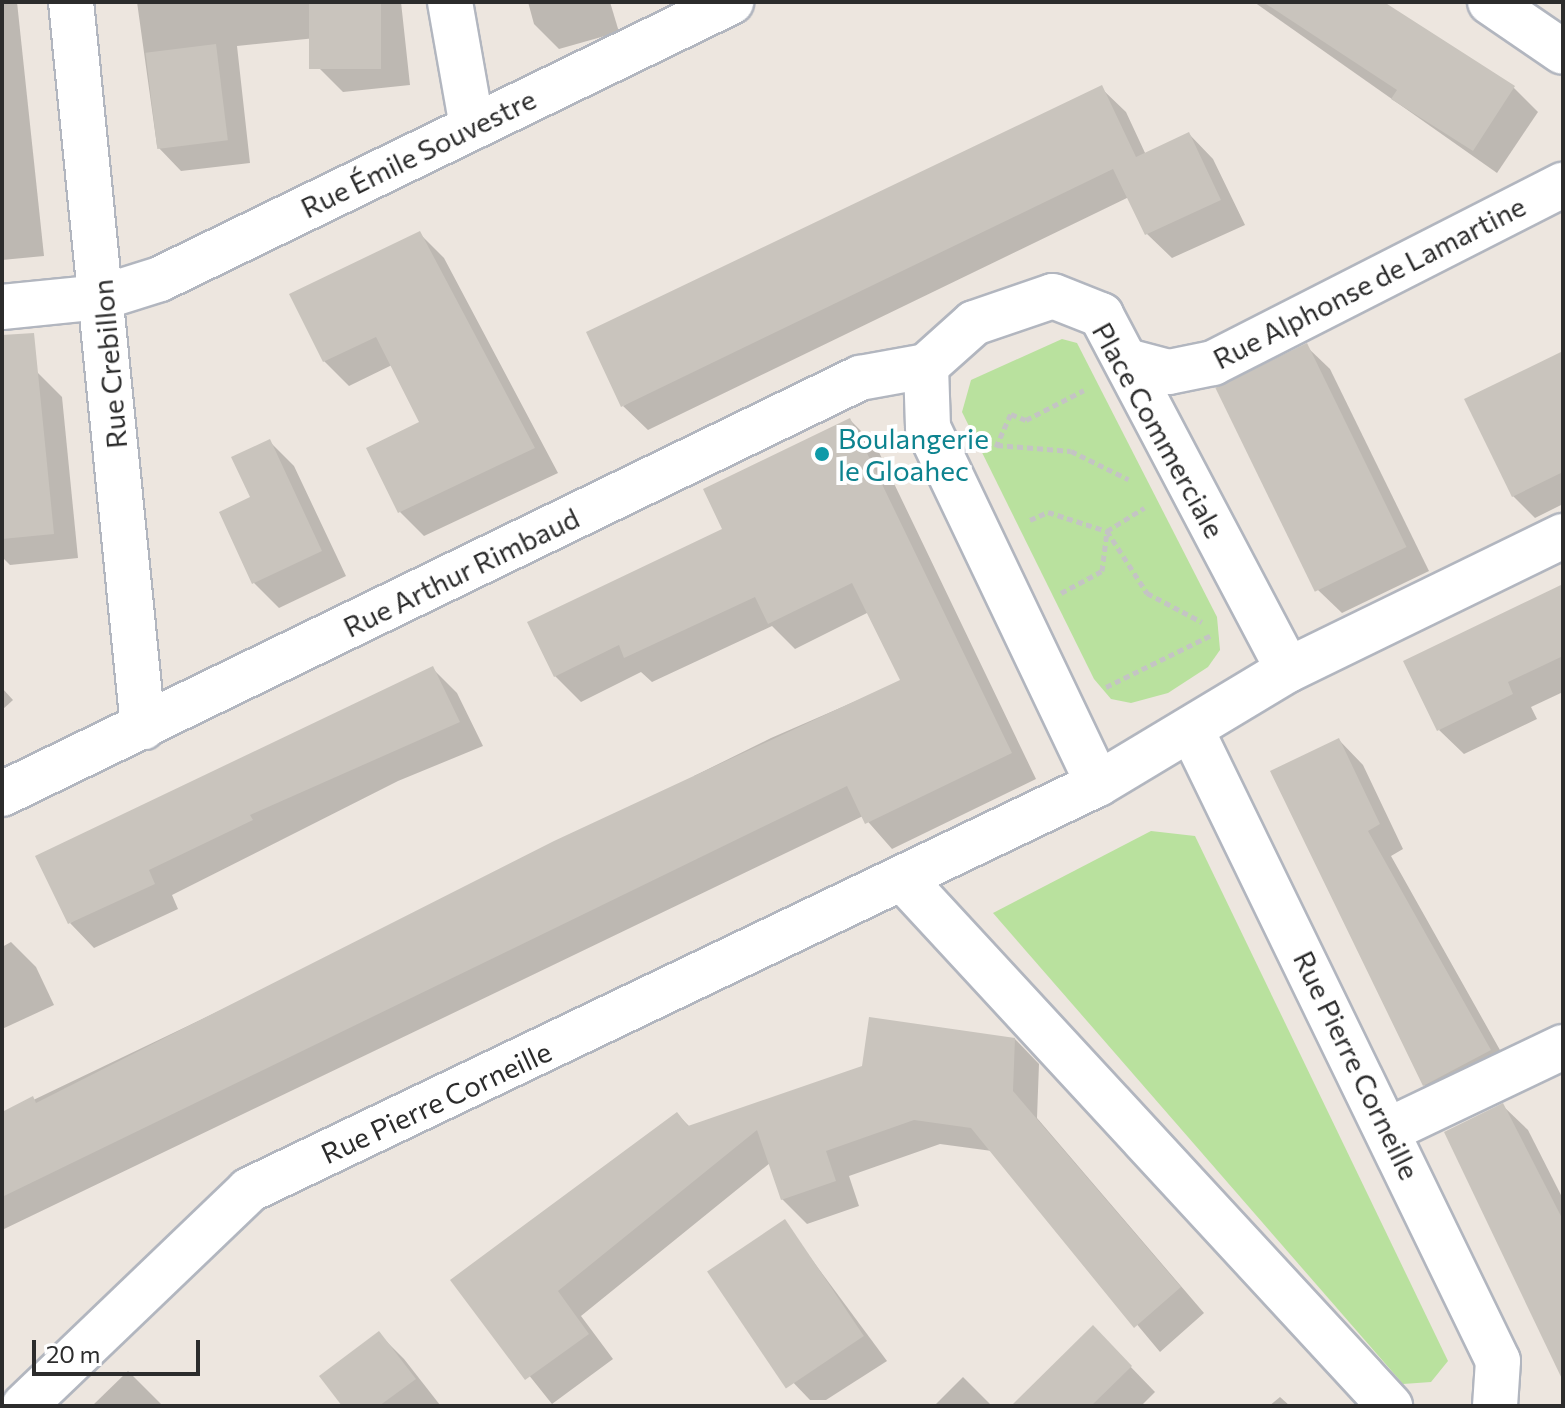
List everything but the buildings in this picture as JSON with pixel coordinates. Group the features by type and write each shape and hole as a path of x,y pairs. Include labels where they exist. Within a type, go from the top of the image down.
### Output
{"street":[{"name":"Rue Crebillon","path":"71,2 103,297 143,727"},
{"path":"450,2 472,127"},
{"name":"Rue Émile Souvestre","path":"2,307 103,297 160,279 731,2"},
{"path":"1490,2 1563,52"},
{"name":"Rue Alphonse de Lamartine","path":"1127,361 1169,372 1213,363 1563,185"},
{"name":"Place Commerciale","path":"926,366 974,323 1053,296 1101,315 1288,670"},
{"path":"926,366 928,427 1098,784 1192,731 1288,670 1563,536"},
{"name":"Rue Arthur Rimbaud","path":"2,794 860,378 926,366"},
{"name":"Rue Pierre Corneille","path":"1192,731 1389,1130 1498,1361 1495,1406"},
{"name":"Rue Pierre Corneille","path":"24,1406 249,1190 1098,784"},
{"path":"903,879 1390,1406"},
{"path":"1389,1130 1563,1047"}],"path":[{"path":"992,454 1011,414 1026,420 1127,361"},
{"path":"997,445 1071,451 1136,482"},
{"path":"1141,494 1147,507"},
{"path":"1107,531 1155,501"},
{"path":"1017,511 1025,523 1048,512 1107,531 1147,593 1217,630 1127,682 1056,699"},
{"path":"1017,616 1102,571 1107,531"}],"green space":[{"path":"1062,339 1077,343 1217,617 1220,650 1208,667 1168,693 1131,703 1111,699 1094,679 962,412 971,380"},
{"path":"1151,831 1195,836 1448,1361 1431,1382 1403,1384 993,913"}],"place":[{"name":"Boulangerie le Gloahec","path":"822,454"}]}
